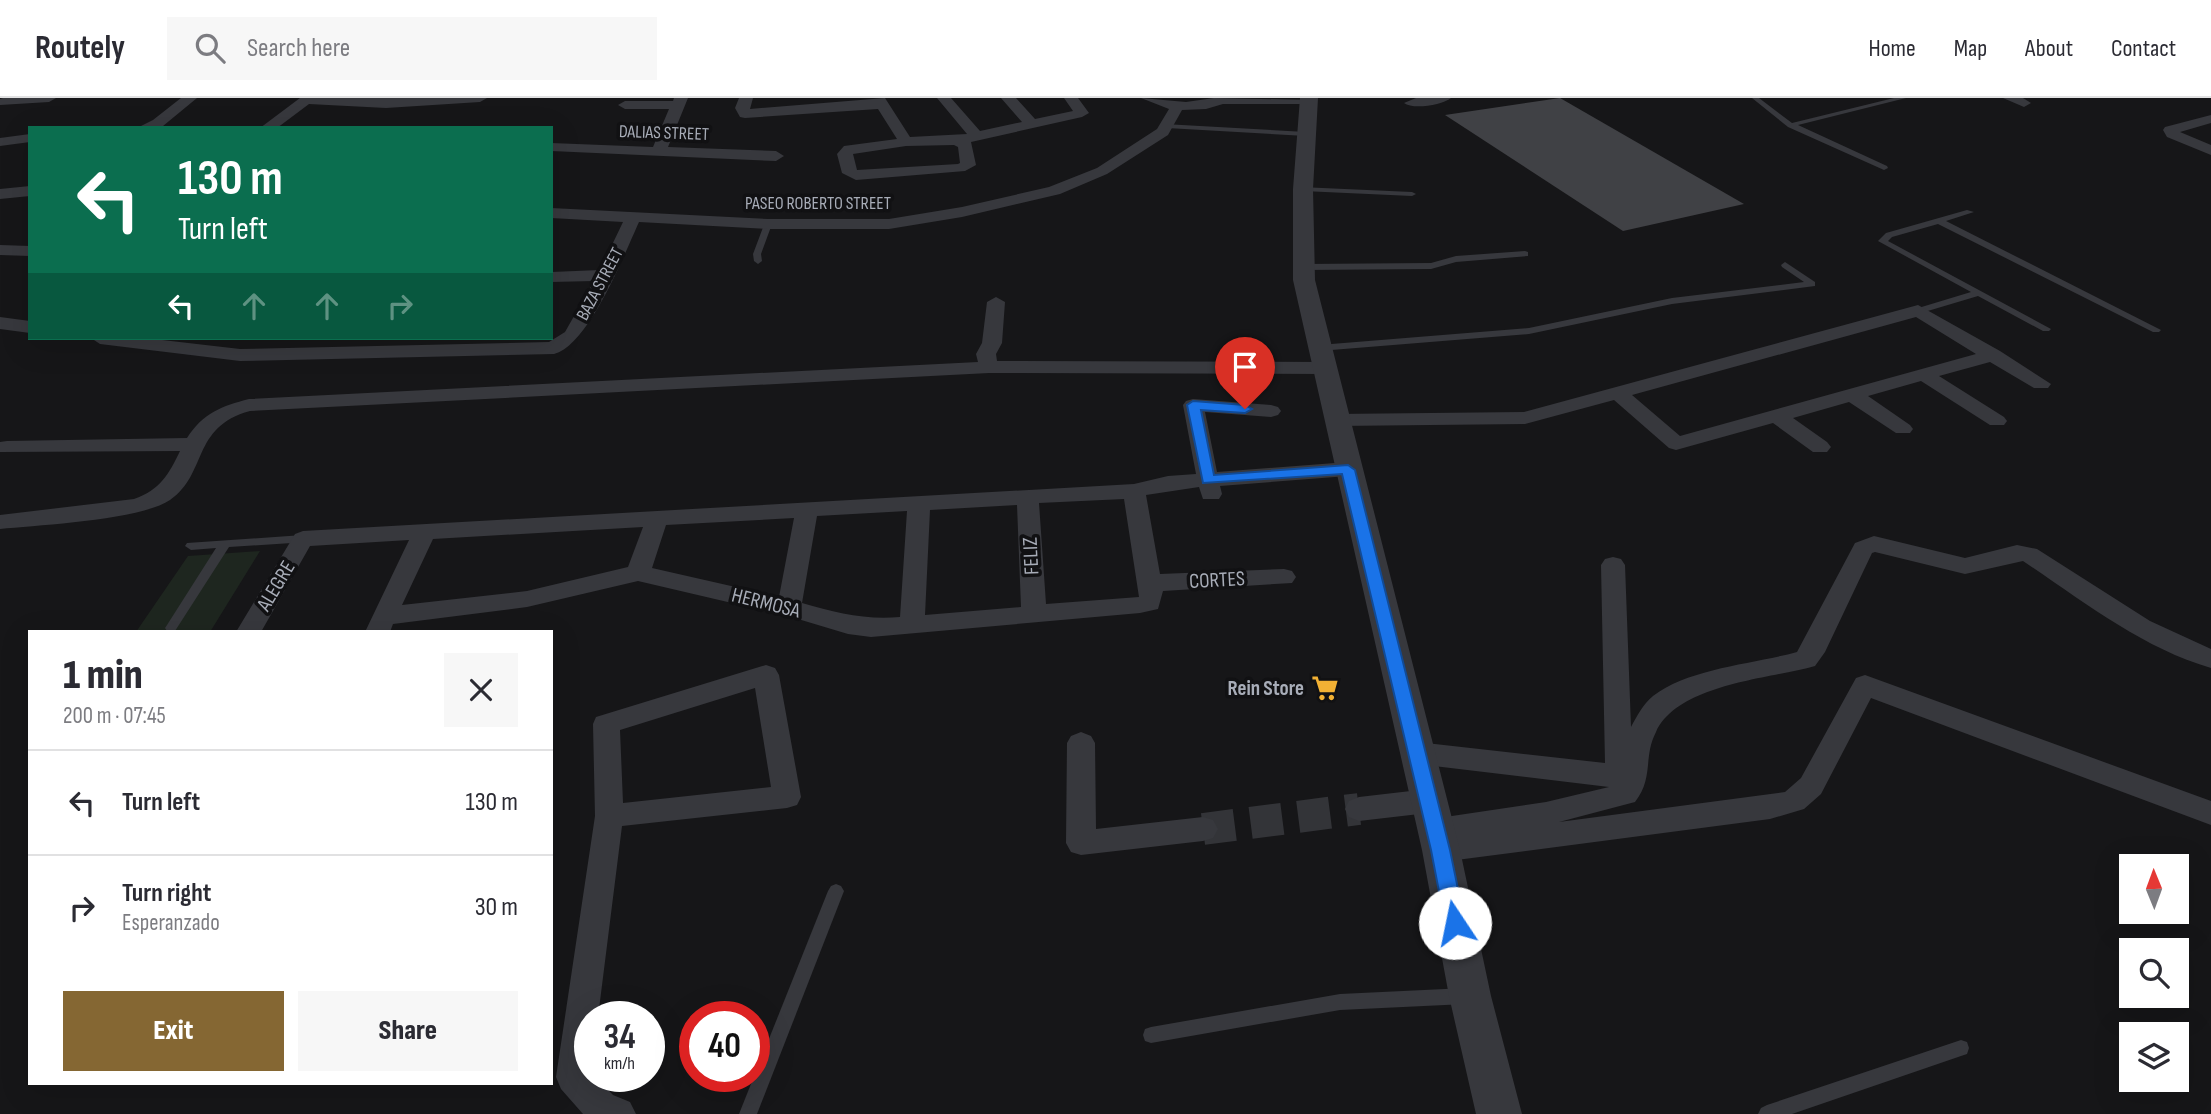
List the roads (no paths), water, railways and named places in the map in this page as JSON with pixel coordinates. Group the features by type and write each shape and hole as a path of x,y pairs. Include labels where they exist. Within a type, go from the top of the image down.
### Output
{"street":[{"path":"4,102 49,98"},
{"path":"150,126 158,123 190,98"},
{"path":"270,126 308,99 386,104 480,98"},
{"path":"746,98 742,108 744,114 880,101 906,142"},
{"path":"943,98 976,136"},
{"path":"1007,98 1031,124"},
{"path":"956,141 965,145 968,165 960,168 850,173 845,154 849,149 906,142 956,141 1082,113 1071,98"},
{"path":"1148,98 1177,106 1210,104 1224,99 1309,99 1303,189 1304,280 1435,827 1470,996 1499,1114"},
{"path":"1410,106 1444,98"},
{"path":"625,105 680,102 658,152"},
{"name":"PASEO ROBERTO STREET","path":"553,213 768,224 889,224 962,212 1054,191 1102,171 1163,132 1177,106"},
{"path":"2211,119 2170,130 2172,134 2211,150"},
{"path":"0,142 28,138"},
{"name":"DALIAS STREET","path":"553,147 776,156"},
{"path":"0,194 28,191"},
{"name":"BAZA STREET","path":"116,340 240,355 554,348 572,335 634,218"},
{"path":"0,250 28,251"},
{"path":"553,276 606,275"},
{"path":"989,367 986,354 992,343 996,302"},
{"path":"1336,420 1525,418 1918,312 2041,384"},
{"path":"0,323 28,327"},
{"path":"240,355 252,340"},
{"path":"1618,393 1676,444 1993,355"},
{"path":"0,522 136,506 149,502 170,488 192,444 222,412 249,405 989,367 1321,358"},
{"path":"1924,375 1997,421"},
{"path":"1852,395 1903,429"},
{"path":"1209,487 1193,405 1271,411"},
{"path":"1777,416 1820,447"},
{"path":"7,447 192,444"},
{"path":"303,539 1134,491 1161,496 1209,487 1350,478"},
{"path":"1134,491 1149,593"},
{"name":"FELIZ","path":"1028,498 1034,615"},
{"path":"912,626 919,504"},
{"path":"789,608 807,510"},
{"path":"638,573 657,519"},
{"path":"381,624 425,532"},
{"name":"ALEGRE","path":"249,630 303,539"},
{"path":"1417,753 1559,771 1632,785 1636,774 1635,750 1653,712 1671,699 1728,676 1806,659 1812,652 1863,548 1874,544 1965,566 2017,553 2029,554 2141,627 2211,659"},
{"path":"1613,565 1622,784"},
{"name":"HERMOSA","path":"381,624 527,599 638,573 789,608 848,625 871,628 1034,615 1149,593"},
{"name":"CORTES","path":"1149,593 1284,577"},
{"path":"609,816 787,797 766,675 607,724 609,816 573,1077 603,1110 618,1114"},
{"path":"1359,809 1435,827 1770,807 1794,801 1811,786 1865,685 2211,813"},
{"path":"1081,743 1081,842 1203,829"},
{"path":"1435,827 1546,814 1622,784"}],"lane":[{"path":"1755,98 1790,125 1884,168"},
{"path":"1790,125 1903,98"},
{"path":"1167,126 1306,134"},
{"path":"1303,189 1412,194"},
{"path":"1970,212 1889,235 1882,241 2046,329"},
{"path":"1940,220 2156,330"},
{"path":"758,261 757,254 768,224"},
{"path":"1304,267 1431,266 1456,259 1524,254"},
{"path":"1321,358 1529,331 1672,301 1812,284 1785,265"},
{"path":"1918,312 1979,293"},
{"path":"191,546 303,539"},
{"path":"171,628 225,544"},
{"path":"748,1114 836,891"},
{"path":"1151,1035 1340,1002 1470,996"},
{"path":"1767,1114 1961,1048"}],"tunnel":[{"path":"1203,829 1359,809"}],"place":[{"name":"Rein Store","path":"1325,688"}]}
